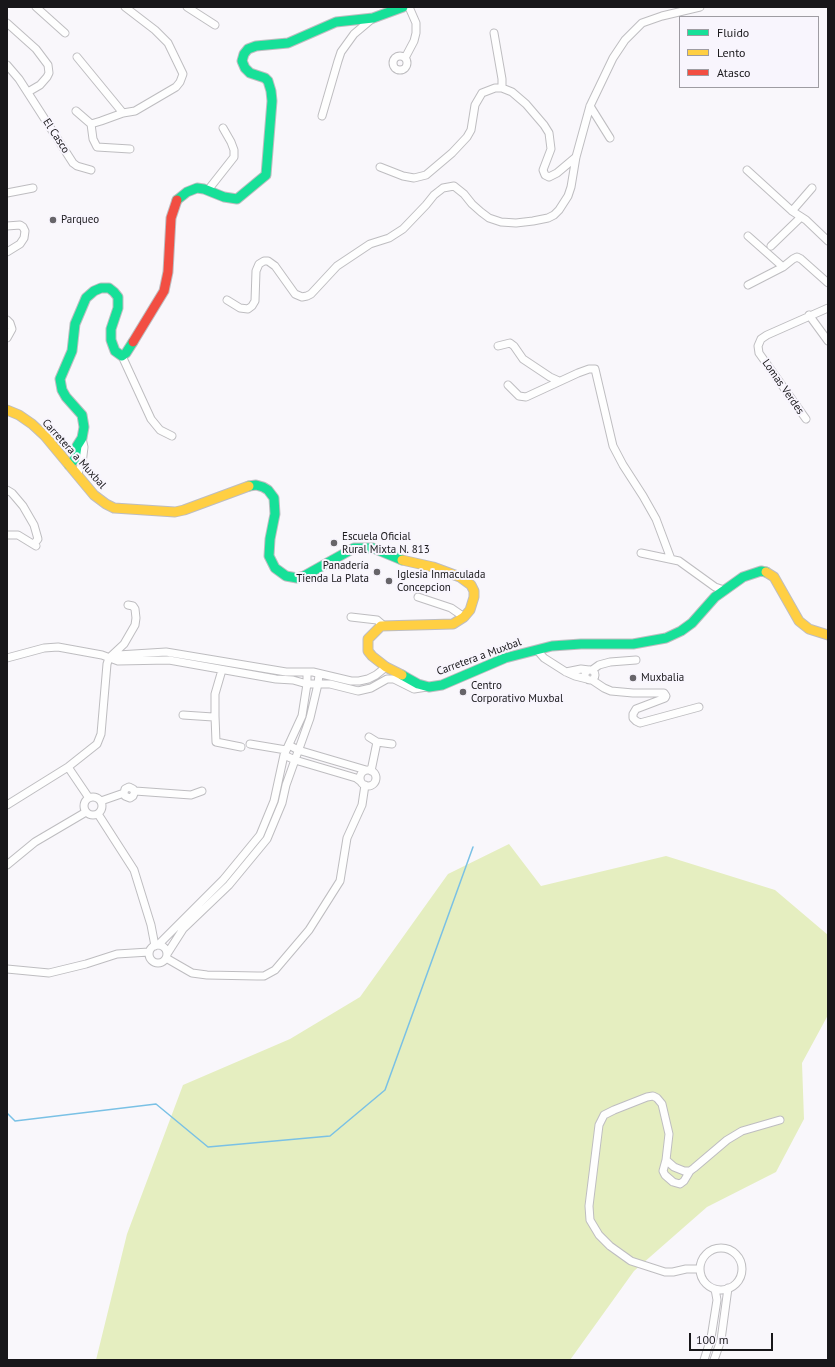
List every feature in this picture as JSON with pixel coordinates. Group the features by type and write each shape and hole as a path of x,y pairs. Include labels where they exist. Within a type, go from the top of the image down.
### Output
{"main road":[{"path":"69,466 75,459 77,446 82,438 84,420 77,408 66,397 60,384 60,379 72,351 75,324 86,298 94,291 101,288 109,288 118,297 118,308 111,329 111,340 115,351 122,356 126,353 164,291 168,272 171,218 177,200 191,189 204,189 224,197 237,199 266,175 272,101 271,92 268,81 265,78 250,73 244,68 242,61 244,54 248,49 256,46 295,41 320,28 336,22 373,18 403,7"},
{"name":"Carretera a Muxbal","path":"7,410 20,415 32,424 45,436 98,499 114,508 175,512 184,510 246,486 256,485 263,487 268,490 274,499 275,514 270,539 269,556 275,568 281,573 297,578 304,576 354,548 373,548 406,561 433,567 447,572 460,577 471,585 474,591 474,597 470,610 464,617"},
{"name":"Carretera a Muxbal","path":"384,626 381,626 375,631 368,640 368,651 386,667 418,684 428,687 442,684 505,658 552,646 581,644 633,644 666,638 692,623 724,590 743,577 761,571 771,575 777,581 799,621 815,632 828,635"},
{"path":"384,626 445,626 453,624 464,617"}],"street":[{"path":"36,7 65,33"},
{"path":"91,124 123,113 135,111 176,87 183,74 168,43 155,30 124,7"},
{"path":"187,7 215,25"},
{"path":"405,58 414,41 416,33 416,23 409,7"},
{"path":"227,300 240,308 248,309 252,306 255,301 256,271 259,264 264,261 268,261 274,266 296,294 302,297 311,294 337,266 370,244 389,238 403,229 434,195 443,188 454,186 481,212 489,218 501,222 516,223 548,218 559,210 568,196 576,157 590,106 613,58 625,40 642,23 662,16 700,7"},
{"path":"322,116 341,52 354,34 373,18"},
{"path":"7,23 36,49 48,65 49,73 47,77 40,85 28,92"},
{"path":"494,32 502,88"},
{"path":"77,57 123,113"},
{"name":"El Casco","path":"7,65 28,92 73,163 77,166 91,170"},
{"path":"380,167 392,173 414,178 426,175 452,153 467,137 471,130 475,105 482,93 495,88 502,88 512,92 526,104 549,133 551,149 543,170 546,176 549,177 557,174 576,157"},
{"path":"590,106 610,138"},
{"path":"76,111 91,124 93,139 97,147 130,149"},
{"path":"208,190 234,157 234,150 231,142 223,128"},
{"path":"748,170 828,242"},
{"path":"7,192 33,188"},
{"path":"792,210 812,188"},
{"path":"771,246 801,217"},
{"path":"7,226 20,225 25,231 24,238 20,244 7,252"},
{"path":"748,236 784,267"},
{"path":"748,286 784,267 794,258 799,258 828,282"},
{"name":"Lomas Verdes","path":"806,419 759,353 758,346 761,339 767,335 809,315 828,308"},
{"path":"809,315 828,341"},
{"path":"7,320 12,329 7,338"},
{"path":"498,346 510,343 514,346 523,359 550,377 559,381"},
{"path":"122,356 151,419 160,430 172,436"},
{"path":"508,385 522,397 530,395 589,369 595,369 613,446 623,466 656,519 671,559"},
{"path":"77,475 82,464 84,447 82,438"},
{"path":"7,490 12,493 23,506 34,525 38,538 35,545 18,535 7,535"},
{"path":"641,553 671,559 683,564 715,587 724,590"},
{"path":"418,597 451,608 464,617"},
{"path":"7,805 68,767 93,748 100,739 107,664 109,658 124,644 135,625 136,609 128,605"},
{"path":"351,617 377,620 384,626"},
{"path":"7,658 44,648 58,646 102,655 118,661 169,660 276,679 293,680 307,684 330,684 358,691 371,688 387,678 394,679 414,689 428,687"},
{"path":"537,650 544,658 566,672 575,676 590,679 611,691 664,693 666,696 665,698 636,709 633,714 633,718 640,723 699,708"},
{"path":"109,658 118,655 166,652 286,672 313,672 359,681 376,675 386,667"},
{"path":"566,672 581,669 590,670 599,665 610,662 636,660"},
{"path":"222,670 215,694 216,742 241,747"},
{"path":"590,670 595,675 590,679"},
{"path":"7,968 49,973 86,964 117,954 149,952 223,880 260,834 274,801 286,750 302,716 308,672"},
{"path":"149,952 150,958 156,963 161,963 167,956 183,929 229,885 267,839 282,803 286,785 310,718 319,674"},
{"path":"183,715 213,718 215,716"},
{"path":"369,736 377,742 392,744"},
{"path":"156,945 166,948 167,956 192,973 207,975 264,976 275,970 309,930 340,881 347,838 362,805 362,783 360,775 368,770 377,742"},
{"path":"250,744 286,750 298,750 368,770 375,774 374,782 370,786 362,783 356,778 295,760 286,750"},
{"path":"68,767 88,798"},
{"path":"101,802 124,793 124,790 128,787 135,791 191,795 202,791"},
{"path":"94,797 101,802 102,810 98,814 93,816 86,812 84,805 88,798 94,797"},
{"path":"7,865 35,842 86,812"},
{"path":"98,814 134,870 156,945"},
{"path":"700,1269 665,1272 631,1260 610,1246 599,1235 590,1220 589,1206 599,1125 604,1115 647,1097 653,1096 657,1098 662,1104 669,1134 664,1171 665,1175 673,1182 680,1184 684,1181 690,1171 727,1140 742,1131 780,1120"},
{"path":"666,1160 674,1167 684,1171 690,1171"},
{"path":"716,1248 730,1250 736,1254 742,1266 741,1274 738,1280 728,1288 722,1290 709,1286 704,1281 700,1269 704,1256 709,1251 716,1248"},
{"path":"714,1360 721,1340 728,1288"},
{"path":"704,1360 711,1338 717,1300 715,1289"}],"green space":[{"path":"509,844 541,886 666,856 775,890 828,935 828,1015 802,1063 804,1119 776,1172 707,1207 634,1271 570,1360 96,1360 127,1234 183,1085 290,1039 360,997 448,874"}],"waterway":[{"path":"7,1113 15,1121 156,1104 208,1147 330,1136 385,1090 473,847"}],"traffic: fast":[{"path":"177,200 187,192 197,188 204,189 224,197 237,199 266,175 272,101 271,91 268,81 265,78 250,73 245,68 242,61 244,54 248,49 256,46 288,43 336,22 373,18 403,7"},
{"path":"69,465 75,459 77,446 82,438 84,427 82,415 66,397 62,390 60,379 72,351 75,324 86,298 94,291 101,288 109,288 114,292 118,297 118,308 111,329 111,340 115,351 122,356 126,353 133,342"},
{"path":"249,486 256,485 263,487 268,490 274,498 275,514 270,539 269,556 275,568 286,576 297,578 304,576 354,548 373,548 402,560"},
{"path":"402,675 418,684 429,687 442,685 505,658 552,646 581,644 633,644 666,638 681,631 692,623 715,597 743,577 761,571 766,572"}],"traffic: slow":[{"path":"7,410 19,415 32,424 45,436 94,495 114,508 175,512 249,486"},
{"path":"402,560 433,567 460,577 471,585 474,591 474,597 470,610 464,617 453,624 381,626 368,639 368,651 372,656 386,667 402,675"},
{"path":"766,572 774,577 799,621 809,629 828,635"}],"traffic: jam":[{"path":"133,342 164,291 168,272 171,218 177,200"}],"place":[{"name":"Parqueo","path":"53,220"},
{"name":"Escuela Oficial Rural Mixta N. 813","path":"334,543"},
{"name":"Panadería Tienda La Plata","path":"377,572"},
{"name":"Iglesia Inmaculada Concepcion","path":"389,581"},
{"name":"Muxbalia","path":"633,678"},
{"name":"Centro Corporativo Muxbal","path":"463,692"}]}
